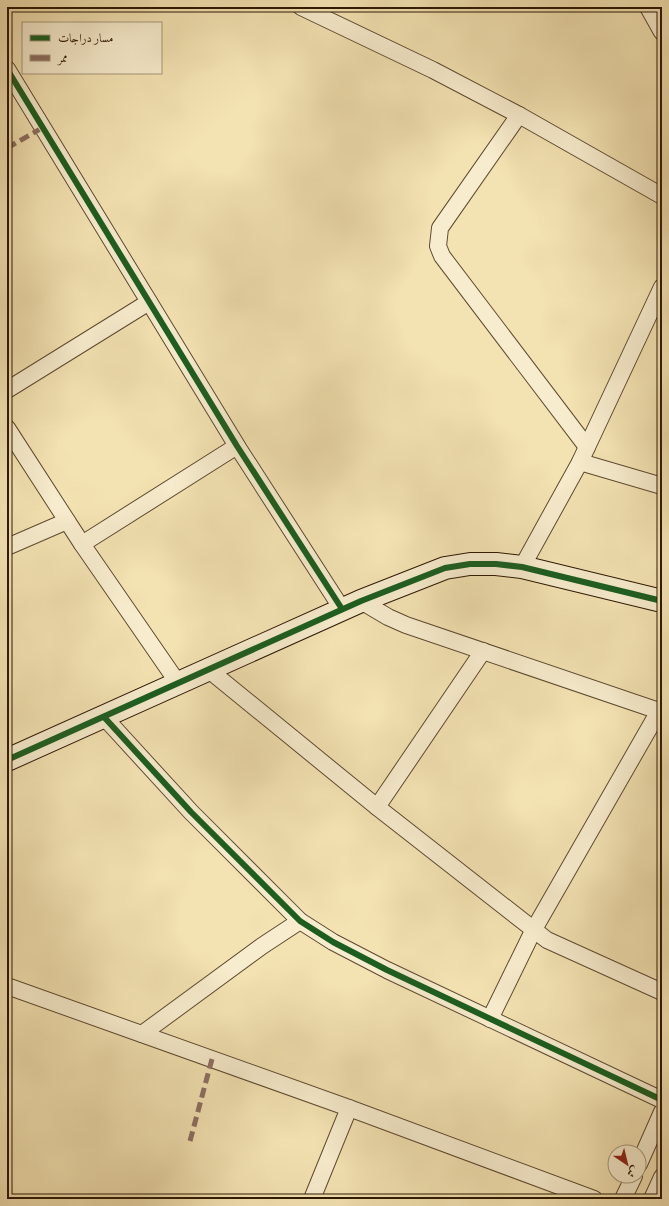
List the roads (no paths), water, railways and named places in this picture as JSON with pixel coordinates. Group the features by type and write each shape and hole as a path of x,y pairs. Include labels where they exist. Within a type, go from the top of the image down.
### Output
{"street":[{"path":"300,7 433,70 520,115 662,196"},
{"path":"648,7 662,32"},
{"path":"7,69 238,446 352,605 388,617 406,625 660,711 533,931 490,1019"},
{"path":"520,115 440,228 438,246 442,256 587,447"},
{"path":"522,568 580,462 662,287"},
{"path":"7,390 149,302"},
{"path":"7,428 82,544 178,683"},
{"path":"82,544 238,446"},
{"path":"580,462 662,486"},
{"path":"7,547 67,521"},
{"path":"7,760 352,605 445,568 477,564 496,564 522,568 662,601"},
{"path":"377,808 483,651"},
{"path":"209,670 377,808 533,931 565,950 662,992"},
{"path":"104,716 191,812 300,921 340,946 662,1100"},
{"path":"142,1034 262,946 300,921"},
{"path":"7,986 349,1108 594,1199"},
{"path":"312,1199 349,1108"},
{"path":"647,1146 662,1112"},
{"path":"652,1199 662,1177"},
{"path":"624,1199 631,1184"}]}
